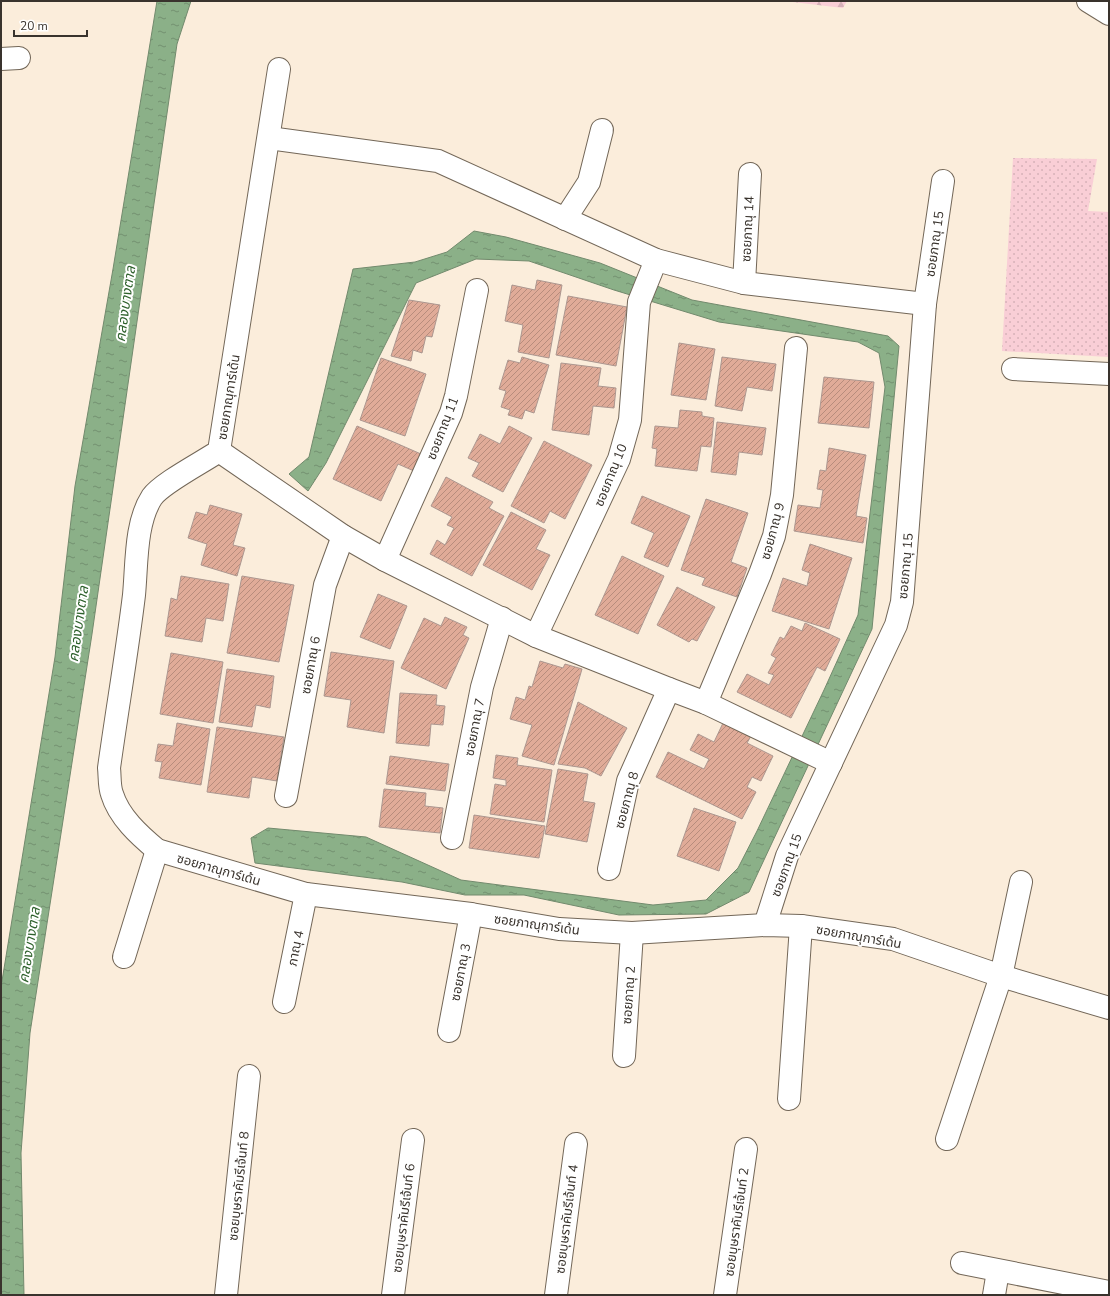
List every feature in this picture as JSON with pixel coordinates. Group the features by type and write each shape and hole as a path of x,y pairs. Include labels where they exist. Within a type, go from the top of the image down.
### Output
{"street":[{"path":"1088,1 1109,14"},
{"name":"ซอยภาณุการ์เด้น","path":"279,69 219,451 161,488 152,497 140,529 134,594 109,768 111,793 120,811 138,834 157,850 306,894 471,914 559,929 632,933 765,925 801,926 893,939 1001,976 1109,1008"},
{"path":"564,219 589,182 602,130"},
{"path":"269,138 438,161 564,219 652,269 744,283 925,304"},
{"name":"ซอยภาณุ 14","path":"744,283 750,174"},
{"name":"ซอยภาณุ 15","path":"765,925 787,856 824,760 896,625 900,614 925,304 943,181"},
{"name":"ซอยภาณุ 10","path":"536,636 619,459 630,420 639,302 652,269"},
{"name":"ซอยภาณุ 11","path":"385,560 451,413 456,396 477,290"},
{"name":"ซอยภาณุ 9","path":"706,703 760,574 774,536 782,496 796,348"},
{"path":"1013,369 1109,374"},
{"path":"219,451 343,536 385,560 536,636 706,703 824,760"},
{"name":"ซอยภาณุ 6","path":"286,796 325,586 343,536"},
{"name":"ซอยภาณุ 7","path":"452,838 482,687 502,618"},
{"name":"ซอยภาณุ 8","path":"609,869 628,781 669,689"},
{"path":"124,957 157,850"},
{"path":"947,1139 1001,976 1021,882"},
{"name":"ภาณุ 4","path":"284,1002 306,894"},
{"name":"ซอยภาณุ 3","path":"449,1031 471,914"},
{"path":"789,1099 801,926"},
{"name":"ซอยภาณุ 2","path":"624,1056 632,933"},
{"name":"ซอยบุษราคัมรีเจ้นท์ 8","path":"226,1295 249,1076"},
{"name":"ซอยบุษราคัมรีเจ้นท์ 6","path":"393,1295 413,1140"},
{"name":"ซอยบุษราคัมรีเจ้นท์ 4","path":"556,1295 576,1144"},
{"name":"ซอยบุษราคัมรีเจ้นท์ 2","path":"725,1295 746,1149"},
{"path":"962,1264 1109,1292"},
{"path":"994,1295 998,1271"}],"green space":[{"path":"784,1 847,1 843,8"},
{"path":"1013,158 1097,159 1088,211 1109,212 1109,357 1002,351"}],"water":[{"name":"คลองบางตาล","path":"157,1 191,1 177,44 92,634 30,1033 21,1153 24,1295 1,1295 1,987 55,657 75,486 113,269"},
{"path":"474,231 506,237 600,263 692,300 888,336 899,346 872,629 749,892 706,914 619,915 524,895 465,895 402,882 255,863 251,838 268,828 366,837 461,880 653,905 706,900 738,868 824,690 858,615 885,387 879,353 858,342 719,322 614,290 529,261 476,259 416,283 326,463 308,491 289,474 309,457 353,269 415,262 447,252"}],"building":[{"path":"537,280 562,285 549,358 518,352 523,325 505,321 512,285 535,290"},
{"path":"568,296 627,307 616,366 556,355"},
{"path":"409,300 440,305 432,337 426,336 422,353 413,350 411,361 391,356"},
{"path":"679,343 715,349 706,400 671,395"},
{"path":"522,357 549,365 534,413 525,410 522,419 508,415 510,410 501,407 506,391 499,389 508,360 520,363"},
{"path":"722,357 776,364 772,391 747,387 742,411 715,406"},
{"path":"381,358 426,374 405,436 360,420"},
{"path":"561,363 601,368 598,386 616,388 614,408 593,406 589,435 552,430"},
{"path":"824,377 874,382 869,428 818,423"},
{"path":"680,410 702,412 702,416 714,418 711,447 701,446 697,471 655,466 657,449 652,448 655,426 678,428"},
{"path":"717,422 766,428 762,455 739,452 736,475 711,472"},
{"path":"357,426 421,454 414,471 398,464 381,501 333,479"},
{"path":"509,426 532,438 503,492 472,476 479,463 468,458 480,434 500,444"},
{"path":"544,441 592,465 565,519 550,511 544,523 511,506"},
{"path":"829,448 866,455 856,516 867,518 863,543 794,531 798,505 820,508 823,490 817,489 820,470 826,471"},
{"path":"446,477 493,502 489,508 504,516 472,576 430,554 437,540 445,545 454,528 447,525 452,517 431,506"},
{"path":"642,496 690,516 668,567 644,557 654,533 631,523"},
{"path":"706,499 748,513 731,562 747,568 737,597 702,585 705,578 681,570"},
{"path":"210,505 242,514 233,545 245,548 237,576 201,565 207,544 188,538 196,512 207,515"},
{"path":"511,512 546,530 536,549 550,555 532,590 483,565"},
{"path":"810,544 852,558 829,629 772,611 783,578 807,586 810,573 802,570"},
{"path":"622,556 664,576 638,634 595,615"},
{"path":"181,576 229,584 223,621 206,618 202,642 165,636 171,598 177,600"},
{"path":"242,576 294,585 279,662 227,653"},
{"path":"677,587 715,607 697,641 692,639 689,642 657,625"},
{"path":"378,594 407,606 390,649 360,637"},
{"path":"445,617 467,627 463,635 469,638 446,689 401,668 424,618 441,626"},
{"path":"805,623 840,639 825,671 817,667 791,718 737,692 747,674 769,685 774,675 768,673 776,658 771,655 780,637 784,639 791,626 802,631"},
{"path":"331,652 394,661 384,733 347,727 351,700 324,696"},
{"path":"171,653 223,662 213,723 160,714"},
{"path":"540,661 563,668 565,664 582,669 554,765 522,756 532,725 510,719 516,697 525,700 529,686 532,687"},
{"path":"227,669 274,676 270,708 256,705 252,727 219,722"},
{"path":"400,693 437,695 436,705 445,706 443,725 431,724 429,746 396,743"},
{"path":"578,702 627,728 601,776 585,768 558,764"},
{"path":"177,723 210,729 201,785 159,778 162,762 155,761 158,744 173,746"},
{"path":"723,723 751,736 747,743 773,756 761,781 752,777 747,787 756,792 742,819 656,777 668,752 704,769 709,759 690,750 698,734 714,742"},
{"path":"217,727 284,737 277,781 252,777 249,798 207,792"},
{"path":"496,755 518,758 517,765 552,770 544,822 490,814 495,784 506,786 506,780 493,778"},
{"path":"390,756 449,764 445,791 386,784"},
{"path":"558,769 588,774 583,801 595,803 587,842 545,834"},
{"path":"384,789 426,793 425,806 443,808 440,833 379,827"},
{"path":"694,808 736,822 719,871 677,856"},
{"path":"474,815 545,826 539,858 469,848"}]}
